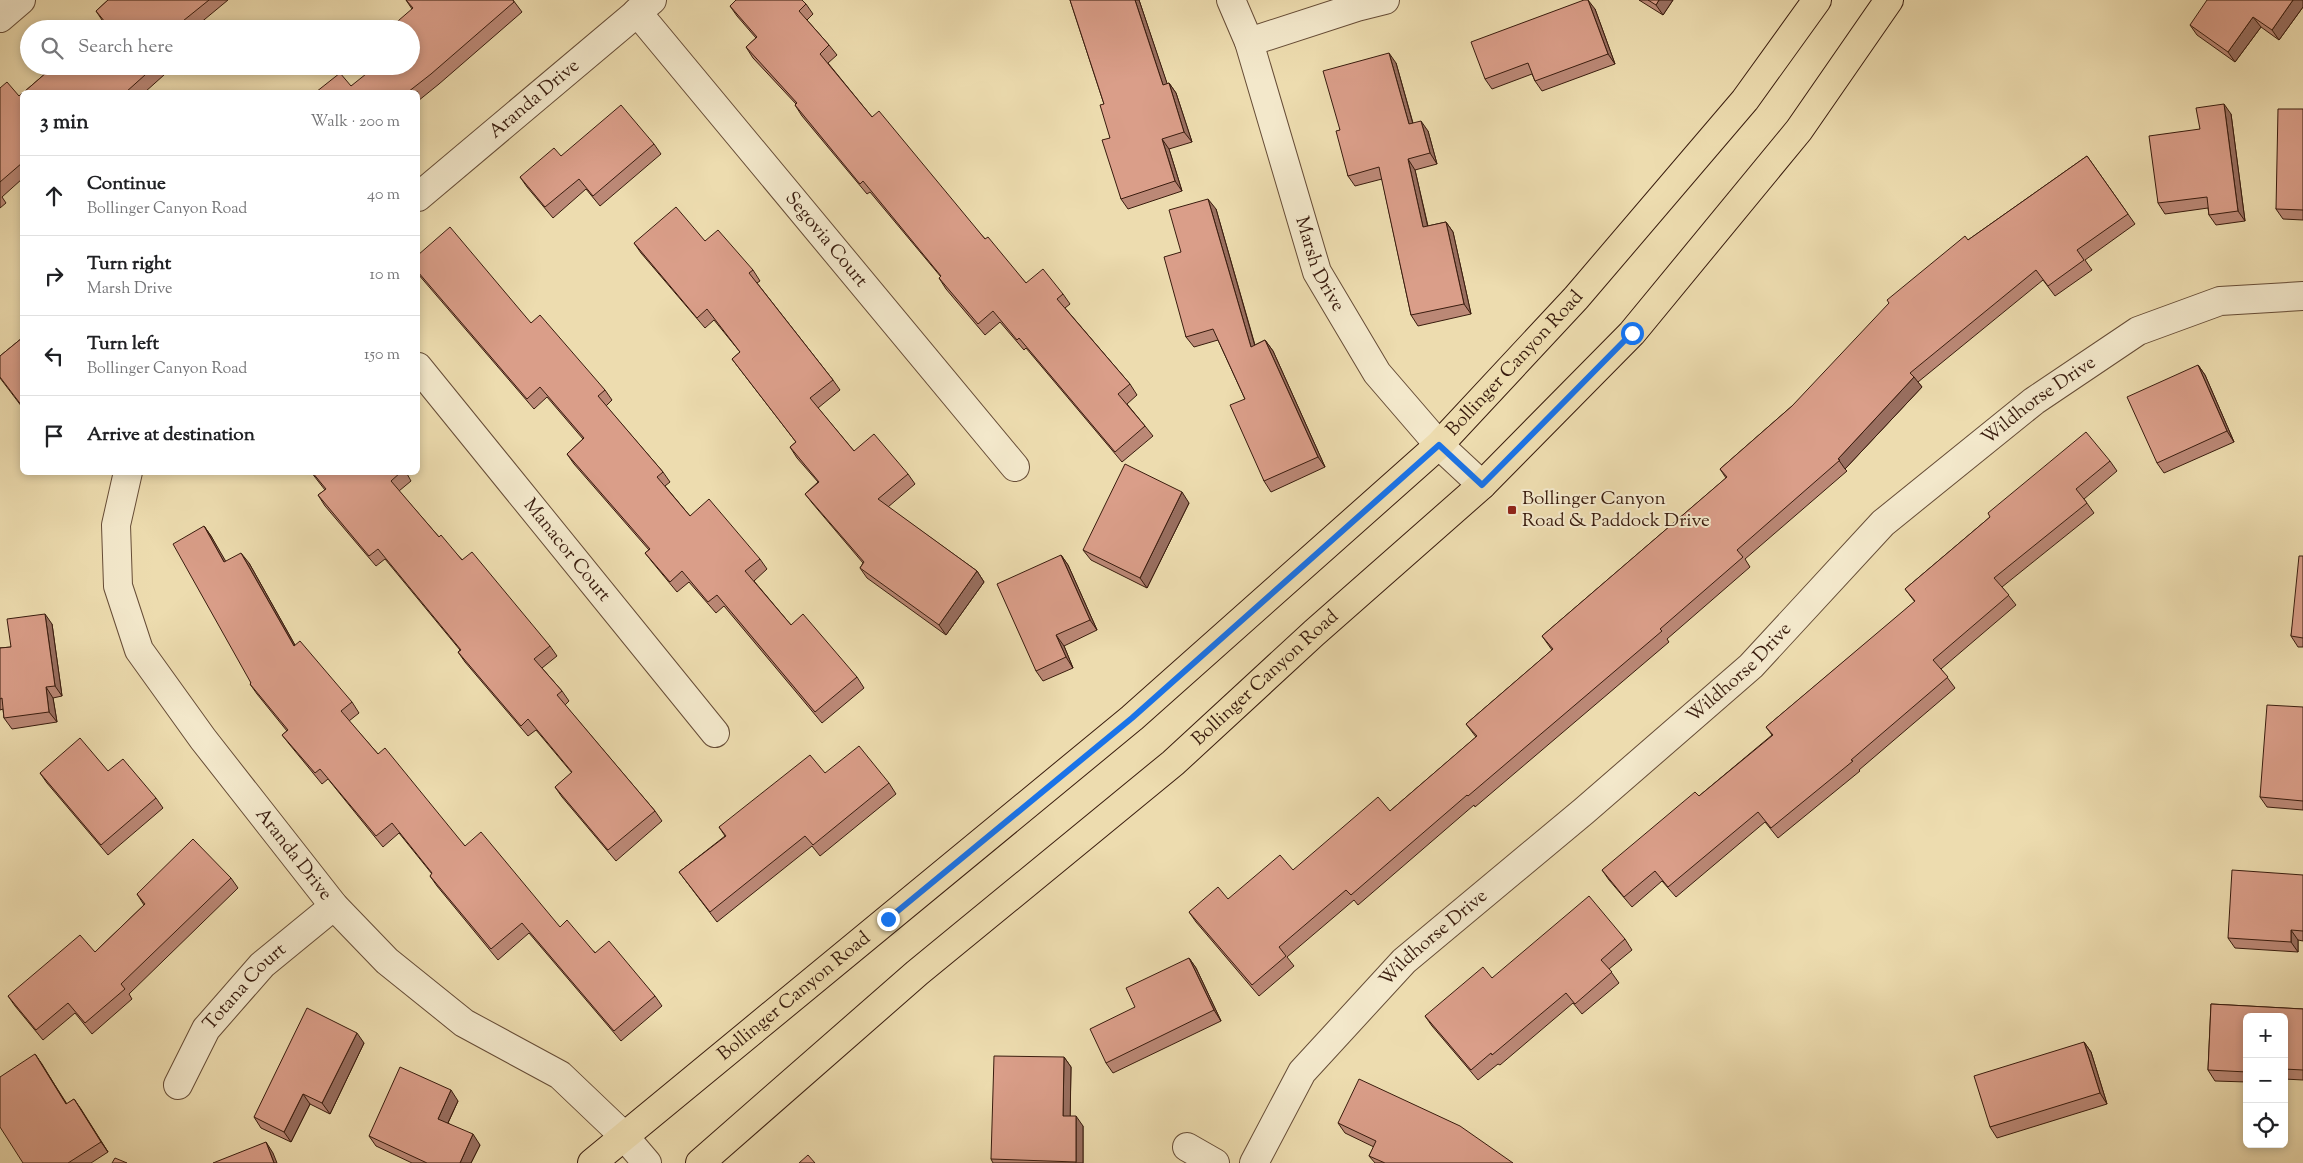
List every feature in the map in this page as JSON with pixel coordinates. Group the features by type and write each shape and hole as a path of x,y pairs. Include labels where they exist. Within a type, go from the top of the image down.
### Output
{"main road":[{"name":"Bollinger Canyon Road","path":"592,1163 1132,718 1439,445 1576,298 1745,100 1817,0"},
{"name":"Bollinger Canyon Road","path":"700,1163 917,973 1173,763 1314,634 1482,485 1632,333 1799,130 1889,0"}],"street":[{"path":"0,18 21,0"},
{"name":"Marsh Drive","path":"1231,0 1249,42 1317,272 1377,373 1439,445 1482,485"},
{"path":"1249,42 1356,7 1386,0"},
{"name":"Aranda Drive","path":"420,195 645,6"},
{"name":"Segovia Court","path":"645,6 1015,467"},
{"name":"Wildhorse Drive","path":"1254,1163 1302,1072 1404,961 1584,811 1751,666 1883,523 2034,402 2138,331 2220,301 2303,296"},
{"name":"Manacor Court","path":"420,369 715,734"},
{"name":"Aranda Drive","path":"127,475 116,525 118,586 140,650 203,739 334,906 387,961 464,1023 560,1075 624,1136 647,1163"},
{"name":"Totana Court","path":"178,1085 206,1030 256,972 334,906"},
{"path":"1187,1147 1215,1163"}],"building":[{"path":"108,0 209,0 184,20 103,20 96,11"},
{"path":"406,0 513,0 514,2 411,90 319,90 337,75 342,75 351,86 365,75 420,75 420,20 399,20 413,8"},
{"path":"736,0 802,0 806,4 799,11 829,45 820,54 872,117 879,111 985,239 988,237 1026,283 1043,269 1063,294 1057,299 1130,384 1118,394 1145,426 1115,452 1019,338 1017,340 993,311 978,324 939,278 941,276 863,181 860,184 795,105 797,103 746,47 757,37 730,6"},
{"path":"1070,0 1135,0 1163,85 1169,83 1184,132 1162,139 1175,181 1121,199 1102,140 1110,138 1100,105 1104,104"},
{"path":"1588,0 1608,54 1535,81 1528,63 1485,79 1471,42"},
{"path":"1648,0 1659,0 1656,5"},
{"path":"2207,0 2293,0 2272,30 2253,17 2228,52 2190,25"},
{"path":"1389,53 1409,124 1421,121 1430,153 1408,159 1423,227 1446,222 1464,304 1411,315 1379,167 1348,176 1336,131 1340,130 1323,71"},
{"path":"44,75 145,75 128,90 26,90"},
{"path":"7,82 20,95 20,165 0,182 0,88"},
{"path":"2224,104 2238,211 2209,215 2207,197 2158,203 2149,136 2200,129 2196,108"},
{"path":"621,105 654,144 593,196 579,179 545,207 520,177 554,148 561,156"},
{"path":"2278,109 2303,109 2303,210 2276,209"},
{"path":"2087,156 2128,214 2077,250 2084,260 2048,286 2036,270 1910,373 1914,377 1838,459 1840,460 1737,550 1743,557 1660,629 1662,631 1351,895 1346,890 1279,947 1286,956 1252,985 1189,912 1218,887 1228,899 1280,855 1293,870 1378,797 1390,811 1477,736 1466,724 1553,649 1542,636 1727,477 1720,469 1792,406 1889,303 1887,300 1965,236 1968,240"},
{"path":"1208,199 1251,347 1265,340 1318,457 1264,481 1230,405 1245,399 1213,329 1186,337 1164,257 1181,252 1169,210"},
{"path":"676,207 705,241 718,230 753,270 749,273 833,380 810,398 854,451 874,434 908,474 878,499 977,571 939,625 860,568 864,562 805,494 819,482 790,447 796,442 732,359 740,352 707,309 697,318 634,243"},
{"path":"450,227 531,323 540,315 605,390 598,396 663,472 657,477 690,516 709,499 760,559 745,571 791,625 803,614 857,677 815,712 717,595 708,602 682,571 670,582 645,553 650,549 567,454 584,438 540,387 527,399 420,274 420,253"},
{"path":"20,340 20,403 0,377 0,356"},
{"path":"2198,365 2227,431 2157,463 2127,397"},
{"path":"2086,432 2110,461 2076,489 2087,503 1994,578 2009,595 1933,660 1948,677 1851,760 1853,761 1771,828 1758,812 1668,887 1655,871 1624,897 1602,870 1695,792 1699,796 1773,735 1766,727 1915,601 1905,589 1990,517 1988,513"},
{"path":"1125,464 1182,492 1140,578 1083,550"},
{"path":"314,475 398,475 391,481 439,537 441,535 462,560 472,552 550,646 534,659 562,691 557,695 655,811 608,850 555,787 572,772 528,719 521,726 458,652 461,650 378,549 369,556 318,495 326,489"},
{"path":"204,526 224,562 241,553 294,646 300,641 352,702 341,711 378,754 385,748 465,846 481,832 560,927 567,920 595,953 609,941 655,996 614,1031 522,923 491,949 430,876 432,873 392,823 376,836 320,769 315,773 282,735 288,730 250,684 173,544"},
{"path":"1061,555 1090,620 1056,635 1066,657 1036,671 997,584"},
{"path":"2299,556 2303,556 2303,638 2291,636"},
{"path":"45,614 55,686 46,687 49,712 4,718 2,698 0,699 0,648 11,647 7,619"},
{"path":"2267,705 2303,707 2303,801 2260,797"},
{"path":"80,738 108,771 123,759 156,798 101,845 40,773"},
{"path":"859,746 889,783 813,845 805,836 710,912 679,872 726,836 719,827 810,755 825,773"},
{"path":"193,839 231,878 121,984 125,989 85,1023 68,1003 36,1030 8,996 80,935 95,952 145,904 137,894"},
{"path":"2232,870 2303,875 2303,931 2291,930 2291,942 2228,938"},
{"path":"1589,896 1625,939 1601,960 1612,972 1575,1004 1566,993 1492,1055 1491,1053 1471,1070 1425,1016 1483,967 1492,978"},
{"path":"1189,958 1214,1010 1106,1063 1090,1029 1135,1007 1126,988"},
{"path":"2211,1004 2303,1009 2303,1070 2288,1069 2288,1013 2243,1013 2243,1072 2208,1070"},
{"path":"307,1008 357,1033 322,1103 303,1094 284,1132 254,1117"},
{"path":"2084,1042 2100,1093 1990,1127 1974,1076"},
{"path":"35,1054 66,1104 74,1099 101,1142 68,1163 23,1163 0,1127 0,1077"},
{"path":"994,1056 1064,1057 1063,1116 1076,1116 1076,1162 991,1159"},
{"path":"400,1067 451,1090 438,1119 473,1134 460,1163 427,1163 369,1136"},
{"path":"1359,1079 1460,1126 1513,1163 1385,1163 1369,1156 1376,1141 1338,1123"},
{"path":"266,1142 274,1163 213,1163"},
{"path":"808,1155 815,1163 799,1163"},
{"path":"115,1158 127,1163 112,1163"}],"place":[{"name":"Bollinger Canyon Road & Paddock Drive","path":"1512,510"}],"route":[{"path":"888,919 1132,718 1439,445 1482,485 1632,333"}]}
